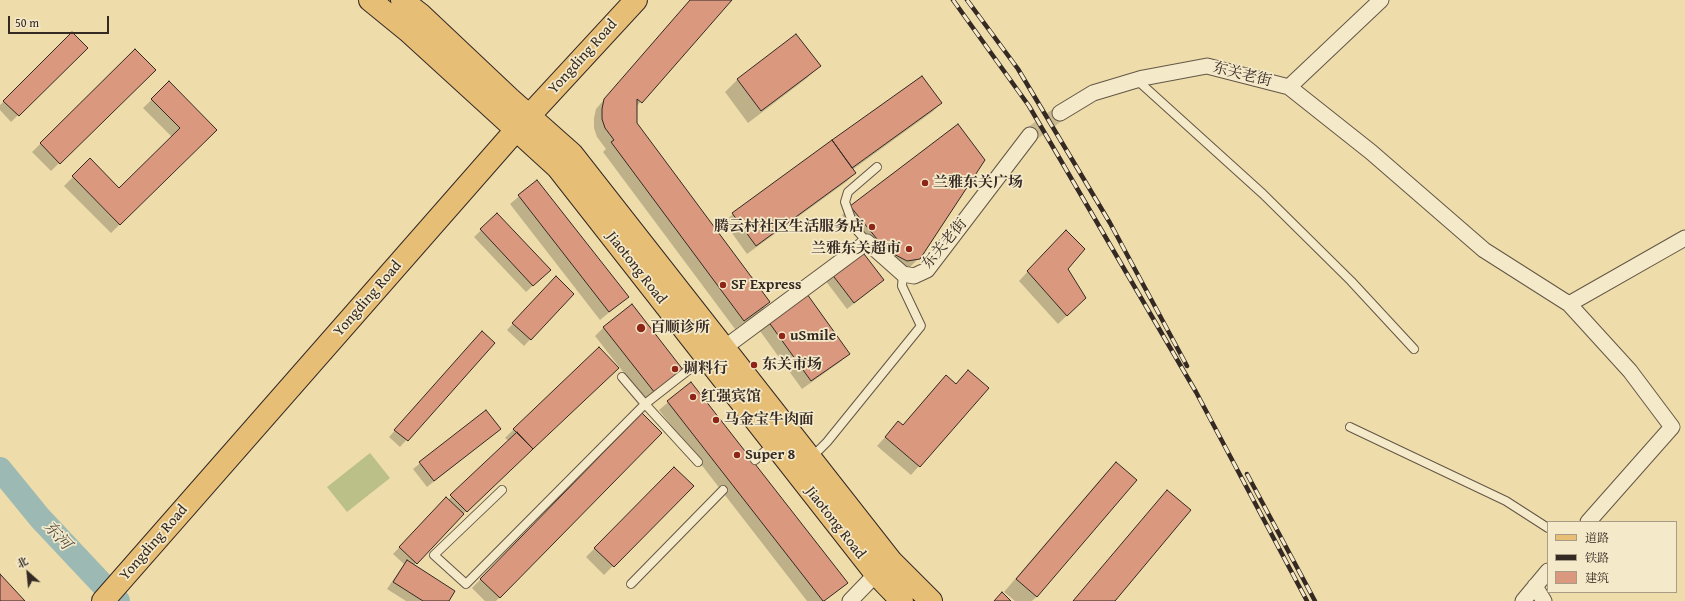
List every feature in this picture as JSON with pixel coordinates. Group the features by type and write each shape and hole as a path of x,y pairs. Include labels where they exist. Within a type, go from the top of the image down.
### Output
{"main road":[{"name":"Jiaotong Road","path":"370,0 523,123"},
{"name":"Jiaotong Road","path":"402,0 421,15 510,99 523,123 558,168 715,352 810,458 891,561 931,601"},
{"name":"Yongding Road","path":"103,601 523,123 636,0"},
{"name":"Jiaotong Road","path":"715,352 773,444 876,574 902,601"}],"street":[{"path":"1381,0 1289,87 1371,152 1484,250 1569,304 1630,371 1672,427 1589,521"},
{"name":"东关老街","path":"1060,113 1092,94 1137,80 1207,66 1289,87"},
{"name":"东关老街","path":"867,242 903,274 914,276 927,270 1030,135"},
{"path":"1569,304 1685,238"},
{"path":"715,352 867,242"},
{"path":"1523,601 1547,572"},
{"path":"850,601 876,574"},
{"path":"1535,586 1544,601"}],"lane":[{"path":"1137,80 1263,194 1351,281 1414,349"},
{"path":"867,242 854,227 845,202 848,192 877,167"},
{"path":"810,458 827,442 921,326 902,286 903,274"},
{"path":"502,490 434,555 466,584 645,404 715,352"},
{"path":"622,376 645,404 698,462"},
{"path":"1350,427 1506,501 1547,527"},
{"path":"755,460 773,444"},
{"path":"631,584 723,490"}],"green space":[{"path":"370,453 390,478 347,512 327,487"}],"building":[{"path":"690,0 732,0 642,103 637,99 637,123 770,302 744,321 611,142 614,140 605,128 602,119 604,99"},
{"path":"72,32 88,48 19,116 3,101"},
{"path":"796,34 821,66 761,111 737,79"},
{"path":"135,49 156,70 60,164 40,143"},
{"path":"922,76 942,103 852,168 832,140"},
{"path":"169,81 217,130 120,225 72,176 90,158 119,188 180,128 151,99"},
{"name":"兰雅东关广场","path":"958,124 985,160 920,259 907,261 886,250 850,206"},
{"path":"832,140 856,173 756,246 732,213"},
{"path":"537,180 629,297 609,312 518,195"},
{"path":"497,213 551,270 533,286 480,229"},
{"path":"1066,230 1085,249 1068,269 1086,298 1067,316 1027,271"},
{"path":"861,250 884,280 854,303 831,273"},
{"path":"556,276 574,294 531,340 512,323"},
{"path":"807,294 850,354 811,381 768,321"},
{"path":"632,304 684,371 655,393 603,327"},
{"path":"482,331 495,343 408,441 394,430"},
{"path":"599,347 619,368 533,449 513,429"},
{"path":"968,370 989,388 920,467 885,437 898,421 903,425 946,375 956,384"},
{"path":"691,382 848,583 824,601 667,401"},
{"path":"486,410 501,429 434,481 419,462"},
{"path":"642,413 662,433 500,598 480,579"},
{"path":"517,432 533,449 467,512 450,495"},
{"path":"1116,462 1137,480 1037,597 1016,579"},
{"path":"674,467 694,486 614,567 594,548"},
{"path":"1167,490 1191,510 1115,601 1073,601"},
{"path":"446,497 464,514 417,564 399,547"},
{"path":"407,560 455,591 449,601 423,601 393,582"},
{"path":"0,574 25,601 0,601"},
{"path":"1002,592 1011,601 994,601"}],"waterway":[{"name":"东河","path":"0,469 40,518 118,601"}],"tunnel":[{"path":"1030,135 1060,113"}],"railway":[{"path":"953,0 1029,106 1196,392 1307,601"},
{"path":"967,0 1018,69 1110,223 1187,366"},
{"path":"1247,474 1315,601"}],"place":[{"name":"兰雅东关广场","path":"925,183"},
{"name":"腾云村社区生活服务店","path":"872,227"},
{"name":"兰雅东关超市","path":"909,249"},
{"name":"SF Express","path":"723,285"},
{"name":"百顺诊所","path":"641,328"},
{"name":"uSmile","path":"782,336"},
{"name":"东关市场","path":"754,365"},
{"name":"调料行","path":"675,369"},
{"name":"红强宾馆","path":"693,397"},
{"name":"马金宝牛肉面","path":"716,420"},
{"name":"Super 8","path":"737,455"}]}
